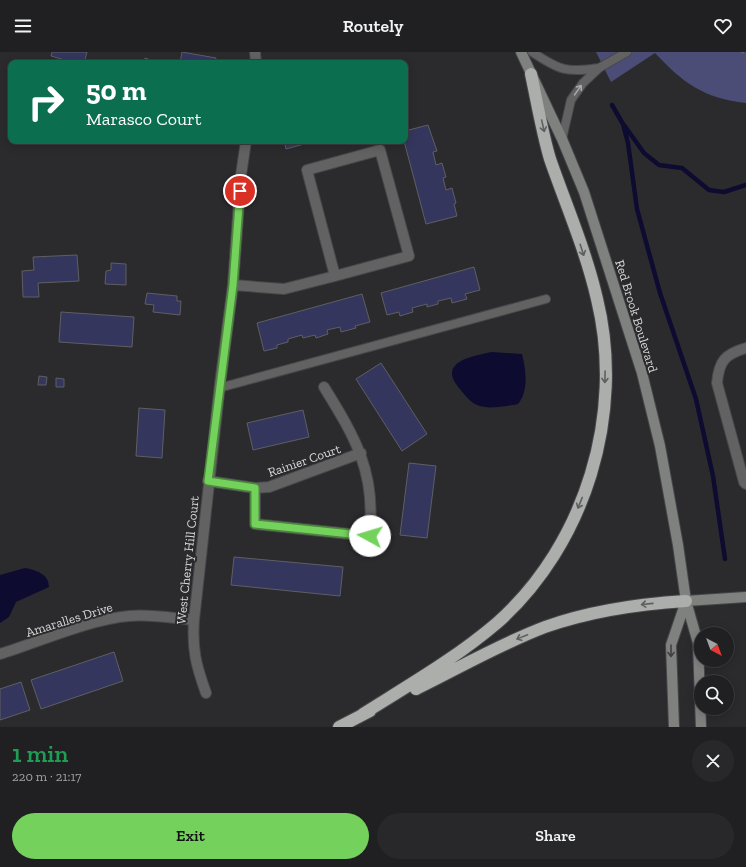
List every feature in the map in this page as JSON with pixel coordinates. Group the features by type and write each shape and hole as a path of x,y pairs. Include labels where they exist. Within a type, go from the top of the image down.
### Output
{"highway":[{"path":"363,714 471,644 498,622 518,601 540,575 559,546 575,516 591,472 599,444 604,410 606,373 598,298 550,157 531,74"},
{"path":"339,727 508,642 547,627 619,608 644,604 686,601"}],"main road":[{"name":"Red Brook Boulevard","path":"521,52 562,140 584,192 642,372 660,446 678,545 686,601 698,643 701,727"},
{"path":"674,727 671,645 686,601 746,596"}],"street":[{"name":"West Cherry Hill Court","path":"206,693 197,667 192,644 208,481 233,285 241,175 246,144"},
{"path":"233,285 284,289 335,276 408,256 380,150 307,170 335,276"},
{"path":"746,348 736,351 726,358 718,367 717,383 744,482 746,484"},
{"path":"255,488 255,524 370,536 372,519 371,498 367,474 361,453 351,430 324,387"},
{"name":"Rainier Court","path":"208,481 255,488 290,480 361,453"},
{"name":"Amaralles Drive","path":"0,654 100,621 115,618 154,615 194,620"}],"lane":[{"path":"532,52 552,65 567,71 599,68"},
{"path":"562,140 571,100 583,83 599,68 627,52"},
{"path":"219,388 546,300"}],"path":[{"path":"741,52 746,53"}],"shaded area":[{"path":"596,52 746,52 746,103 731,101 706,93 696,88 685,81 655,53 611,82"},
{"path":"492,352 522,354 526,380 524,393 518,404 503,407 486,407 477,405 465,395 453,379 452,372 454,366 467,358"},
{"path":"25,568 41,573 47,579 49,587 16,602 9,617 0,623 0,575"}],"building":[{"path":"52,52 87,52 85,60 65,60 51,56"},
{"path":"182,52 216,58 216,60 181,60"},
{"path":"428,125 437,151 433,152 436,165 442,163 446,177 443,178 446,190 452,188 456,203 454,204 457,216 426,224 405,144 408,144 408,130"},
{"path":"285,144 304,144 286,149"},
{"path":"77,255 79,281 38,283 39,297 23,297 22,271 34,270 33,257"},
{"path":"111,263 126,264 126,285 105,284 106,271 111,270"},
{"path":"474,267 480,290 465,294 467,299 452,303 451,298 438,301 438,304 427,307 427,304 412,308 413,312 400,316 399,312 387,315 381,293"},
{"path":"147,293 177,296 177,301 181,301 180,315 153,312 154,305 145,304"},
{"path":"362,294 370,322 341,332 340,327 327,330 328,334 316,338 315,335 303,338 302,335 288,339 288,342 277,345 277,348 264,351 257,323"},
{"path":"61,312 134,317 132,347 59,342"},
{"path":"381,363 427,434 402,451 356,379"},
{"path":"39,376 47,377 46,385 38,385"},
{"path":"56,378 64,379 64,387 56,387"},
{"path":"139,408 165,410 162,458 136,456"},
{"path":"303,410 309,437 253,450 247,423"},
{"path":"409,463 436,466 427,538 400,535"},
{"path":"234,557 343,567 340,596 231,585"},
{"path":"114,652 123,681 41,709 31,680"},
{"path":"21,682 30,710 0,720 0,689"}],"waterway":[{"path":"612,105 623,124 628,143 637,209 660,293 696,399 713,476 725,559"},
{"path":"624,125 644,153 659,165 682,168 709,190 724,192 746,185"}],"route":[{"path":"240,191 233,285 208,481 255,488 255,524 370,536"}]}
